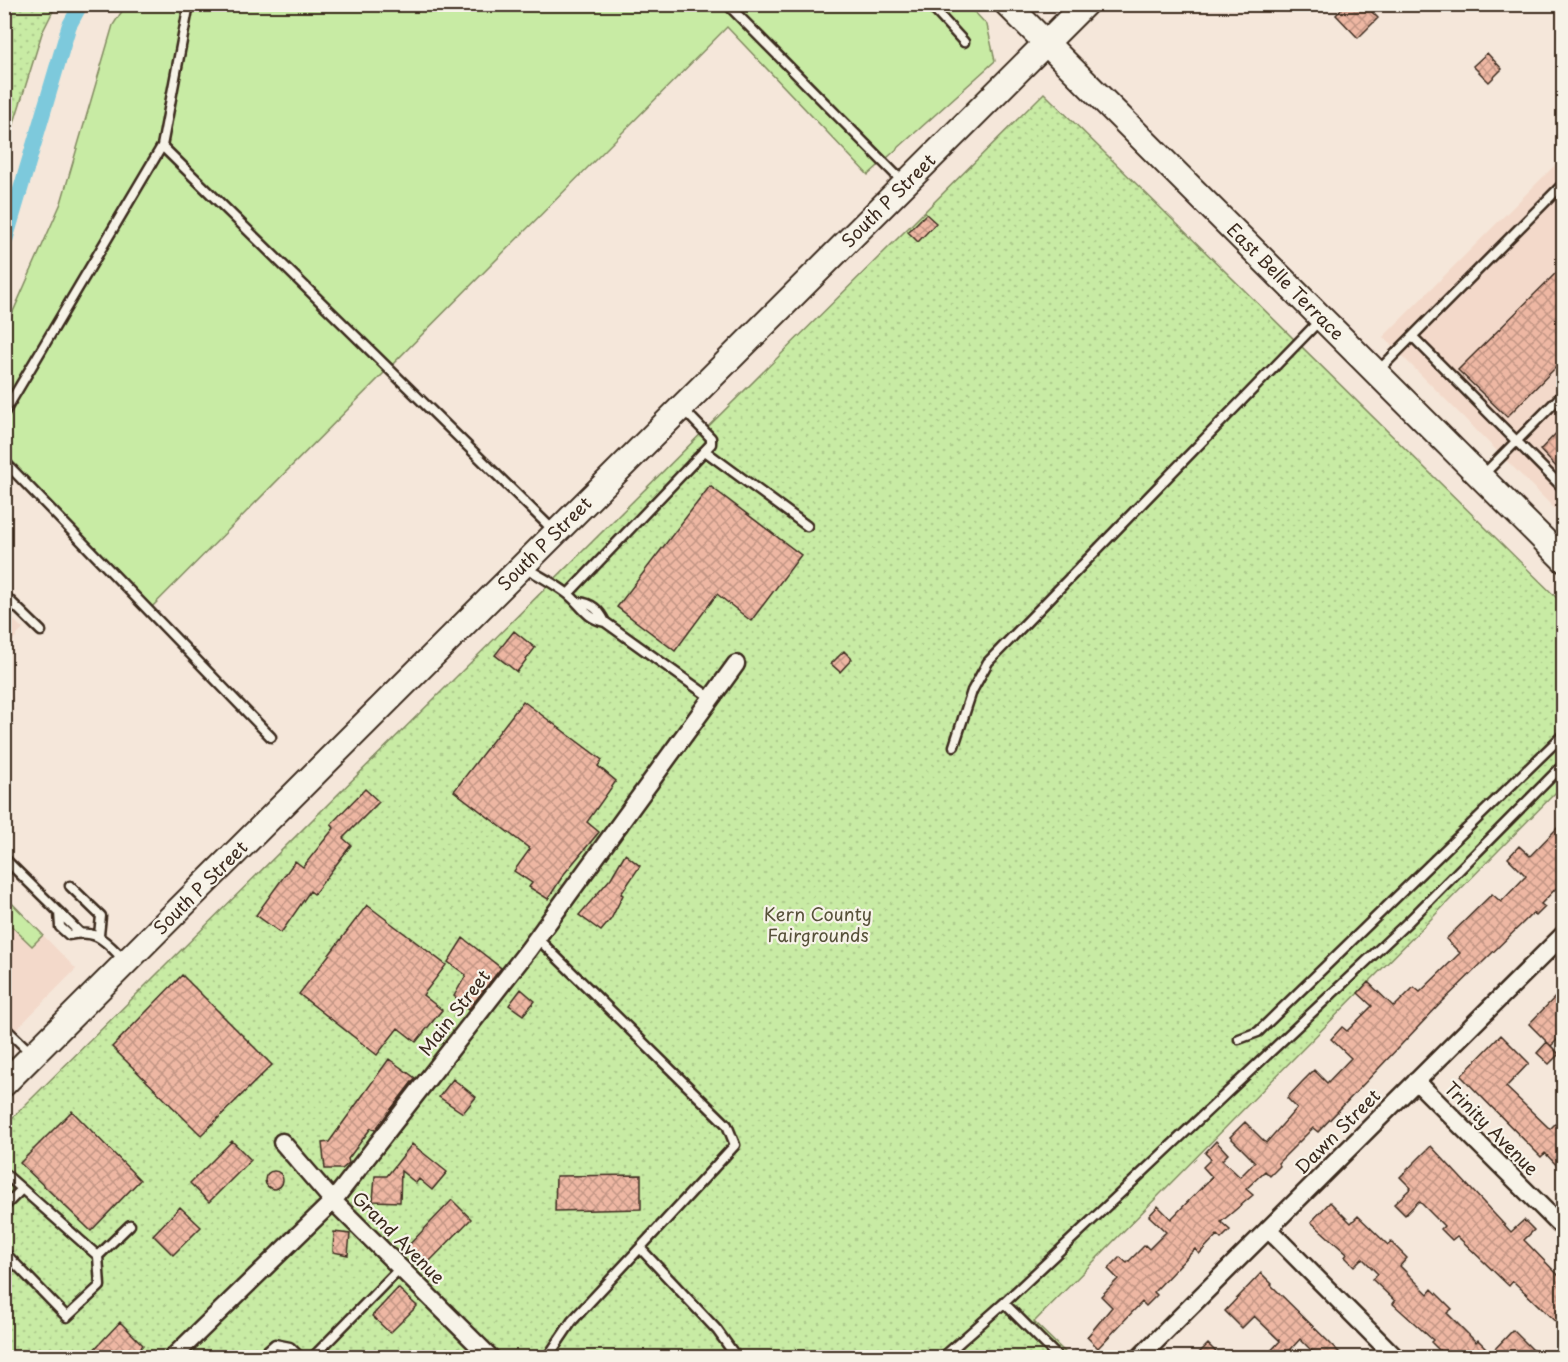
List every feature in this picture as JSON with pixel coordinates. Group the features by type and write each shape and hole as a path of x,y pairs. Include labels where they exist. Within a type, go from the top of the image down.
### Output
{"street":[{"name":"East Belle Terrace","path":"1007,4 1563,560"},
{"name":"South P Street","path":"4,1084 1085,4"},
{"name":"Main Street","path":"172,1358 333,1201 537,938 736,664"},
{"name":"Dawn Street","path":"1139,1358 1563,934"},
{"name":"Trinity Avenue","path":"1416,1082 1563,1229"},
{"name":"Grand Avenue","path":"282,1142 333,1201 492,1358"},
{"path":"1268,1229 1396,1358"}],"lane":[{"path":"4,413 162,146 189,4"},
{"path":"727,4 905,184"},
{"path":"929,4 964,42"},
{"path":"162,146 556,533"},
{"path":"1376,373 1563,183"},
{"path":"954,746 972,691 988,662 1322,319"},
{"path":"1413,337 1563,489"},
{"path":"1481,477 1563,393"},
{"path":"568,594 711,444 711,438 682,407"},
{"path":"705,451 807,526"},
{"path":"4,462 271,737"},
{"path":"523,566 568,594 593,620 605,622 711,698"},
{"path":"4,595 41,631"},
{"path":"1239,1039 1258,1032 1563,734"},
{"path":"942,1358 1004,1303 1408,922 1563,764"},
{"path":"4,858 59,912 60,927 69,935 80,933 99,935 126,963"},
{"path":"70,886 101,916 99,935"},
{"path":"537,938 727,1125 735,1145 572,1321 547,1358"},
{"path":"4,1027 34,1055"},
{"path":"4,1173 99,1256"},
{"path":"4,1207 22,1189"},
{"path":"4,1252 67,1317 100,1286 99,1256 130,1225"},
{"path":"640,1248 717,1330 737,1358"},
{"path":"312,1358 400,1268"},
{"path":"1004,1303 1059,1358"},
{"path":"258,1358 269,1347 276,1344 290,1347 301,1358"}],"shaded area":[{"path":"1563,157 1563,517 1383,337"},
{"path":"5,611 23,629 5,648"},
{"path":"5,896 76,969 5,1041"}],"green space":[{"path":"5,4 56,5 42,33 5,152"},
{"path":"967,4 987,25 995,61 868,175 727,27 145,614 5,470 5,330 61,203 113,25 126,5"},
{"name":"Kern County Fairgrounds","path":"1044,93 1563,604 1563,785 1034,1322 1070,1357 5,1358 5,1125"},
{"path":"5,896 43,935 32,946 5,920"}],"building":[{"path":"1346,4 1364,4 1378,18 1358,38 1336,15"},
{"path":"1487,53 1502,69 1489,82 1473,66"},
{"path":"926,214 936,223 918,242 908,232"},
{"path":"1563,266 1563,360 1507,417 1458,370"},
{"path":"1563,426 1563,474 1540,450"},
{"path":"710,486 801,555 751,621 717,594 675,651 617,607"},
{"path":"514,631 535,648 517,672 495,655"},
{"path":"844,651 852,659 840,672 831,664"},
{"path":"523,701 602,760 598,766 616,781 587,822 599,832 564,874 548,899 529,887 532,883 514,871 530,849 454,791"},
{"path":"365,789 379,802 343,838 351,845 314,894 310,891 281,933 256,915 295,861 303,867 334,828 331,824"},
{"path":"1563,822 1563,881 1541,904 1545,907 1536,916 1533,913 1439,1005 1318,1132 1313,1128 1278,1163 1280,1166 1270,1176 1265,1171 1246,1189 1253,1195 1221,1222 1230,1230 1221,1239 1217,1235 1199,1254 1195,1249 1154,1292 1157,1295 1146,1306 1142,1302 1098,1348 1087,1337 1112,1307 1101,1296 1118,1279 1108,1269 1120,1257 1127,1263 1145,1245 1149,1249 1166,1232 1149,1216 1158,1206 1171,1219 1212,1177 1203,1167 1211,1159 1205,1153 1216,1141 1228,1154 1222,1160 1240,1177 1255,1162 1230,1137 1245,1122 1266,1143 1297,1108 1287,1098 1314,1070 1327,1083 1351,1058 1331,1039 1342,1027 1347,1031 1372,1006 1358,993 1368,982 1394,1007 1414,987 1420,992 1460,953 1446,939 1492,894 1501,902 1526,876 1508,858 1519,846 1530,856"},
{"path":"625,854 640,866 621,894 623,895 611,919 601,931 579,915 611,878"},
{"path":"367,905 446,965 423,995 442,1010 416,1042 398,1028 377,1055 299,994"},
{"path":"463,938 501,968 469,1009 454,996 466,975 448,962"},
{"path":"182,975 272,1065 201,1135 112,1047"},
{"path":"521,989 535,1001 523,1015 509,1005"},
{"path":"1563,989 1563,1034 1551,1046 1529,1024"},
{"path":"1501,1035 1529,1063 1506,1087 1550,1129 1563,1116 1563,1172 1545,1153 1541,1157 1461,1076"},
{"path":"1547,1042 1559,1054 1549,1064 1537,1053"},
{"path":"389,1059 415,1078 375,1130 371,1128 348,1159 349,1163 342,1169 325,1169 322,1143 329,1142"},
{"path":"453,1079 476,1097 463,1113 439,1097"},
{"path":"72,1111 140,1180 91,1231 20,1163"},
{"path":"232,1141 251,1160 209,1202 190,1183"},
{"path":"412,1144 447,1172 432,1190 419,1179 416,1183 401,1171 400,1202 373,1201 375,1176 387,1176"},
{"path":"1431,1146 1511,1232 1524,1220 1534,1230 1524,1240 1563,1280 1563,1329 1513,1281 1509,1286 1457,1236 1452,1240 1441,1229 1444,1226 1419,1201 1405,1215 1394,1204 1411,1188 1400,1177"},
{"path":"274,1171 280,1174 283,1180 280,1186 274,1189 268,1186 265,1180 268,1174"},
{"path":"641,1175 641,1209 555,1211 556,1176"},
{"path":"452,1200 471,1219 424,1267 406,1248"},
{"path":"1330,1202 1351,1223 1358,1216 1388,1245 1391,1242 1407,1258 1400,1266 1428,1294 1432,1289 1452,1309 1447,1313 1476,1342 1478,1340 1491,1353 1513,1330 1541,1358 1447,1358 1431,1342 1433,1340 1393,1304 1395,1301 1372,1279 1378,1274 1362,1258 1354,1266 1345,1257 1347,1254 1311,1222"},
{"path":"180,1207 201,1227 173,1255 153,1235"},
{"path":"334,1232 350,1234 348,1255 333,1252"},
{"path":"1261,1273 1345,1358 1319,1358 1300,1339 1283,1358 1264,1358 1280,1341 1254,1316 1242,1328 1225,1311"},
{"path":"398,1288 417,1306 390,1333 372,1316"},
{"path":"120,1322 143,1345 131,1358 86,1358"},
{"path":"1208,1344 1216,1352 1210,1358 1194,1358"}],"waterway":[{"path":"4,245 69,26 81,4"}]}
